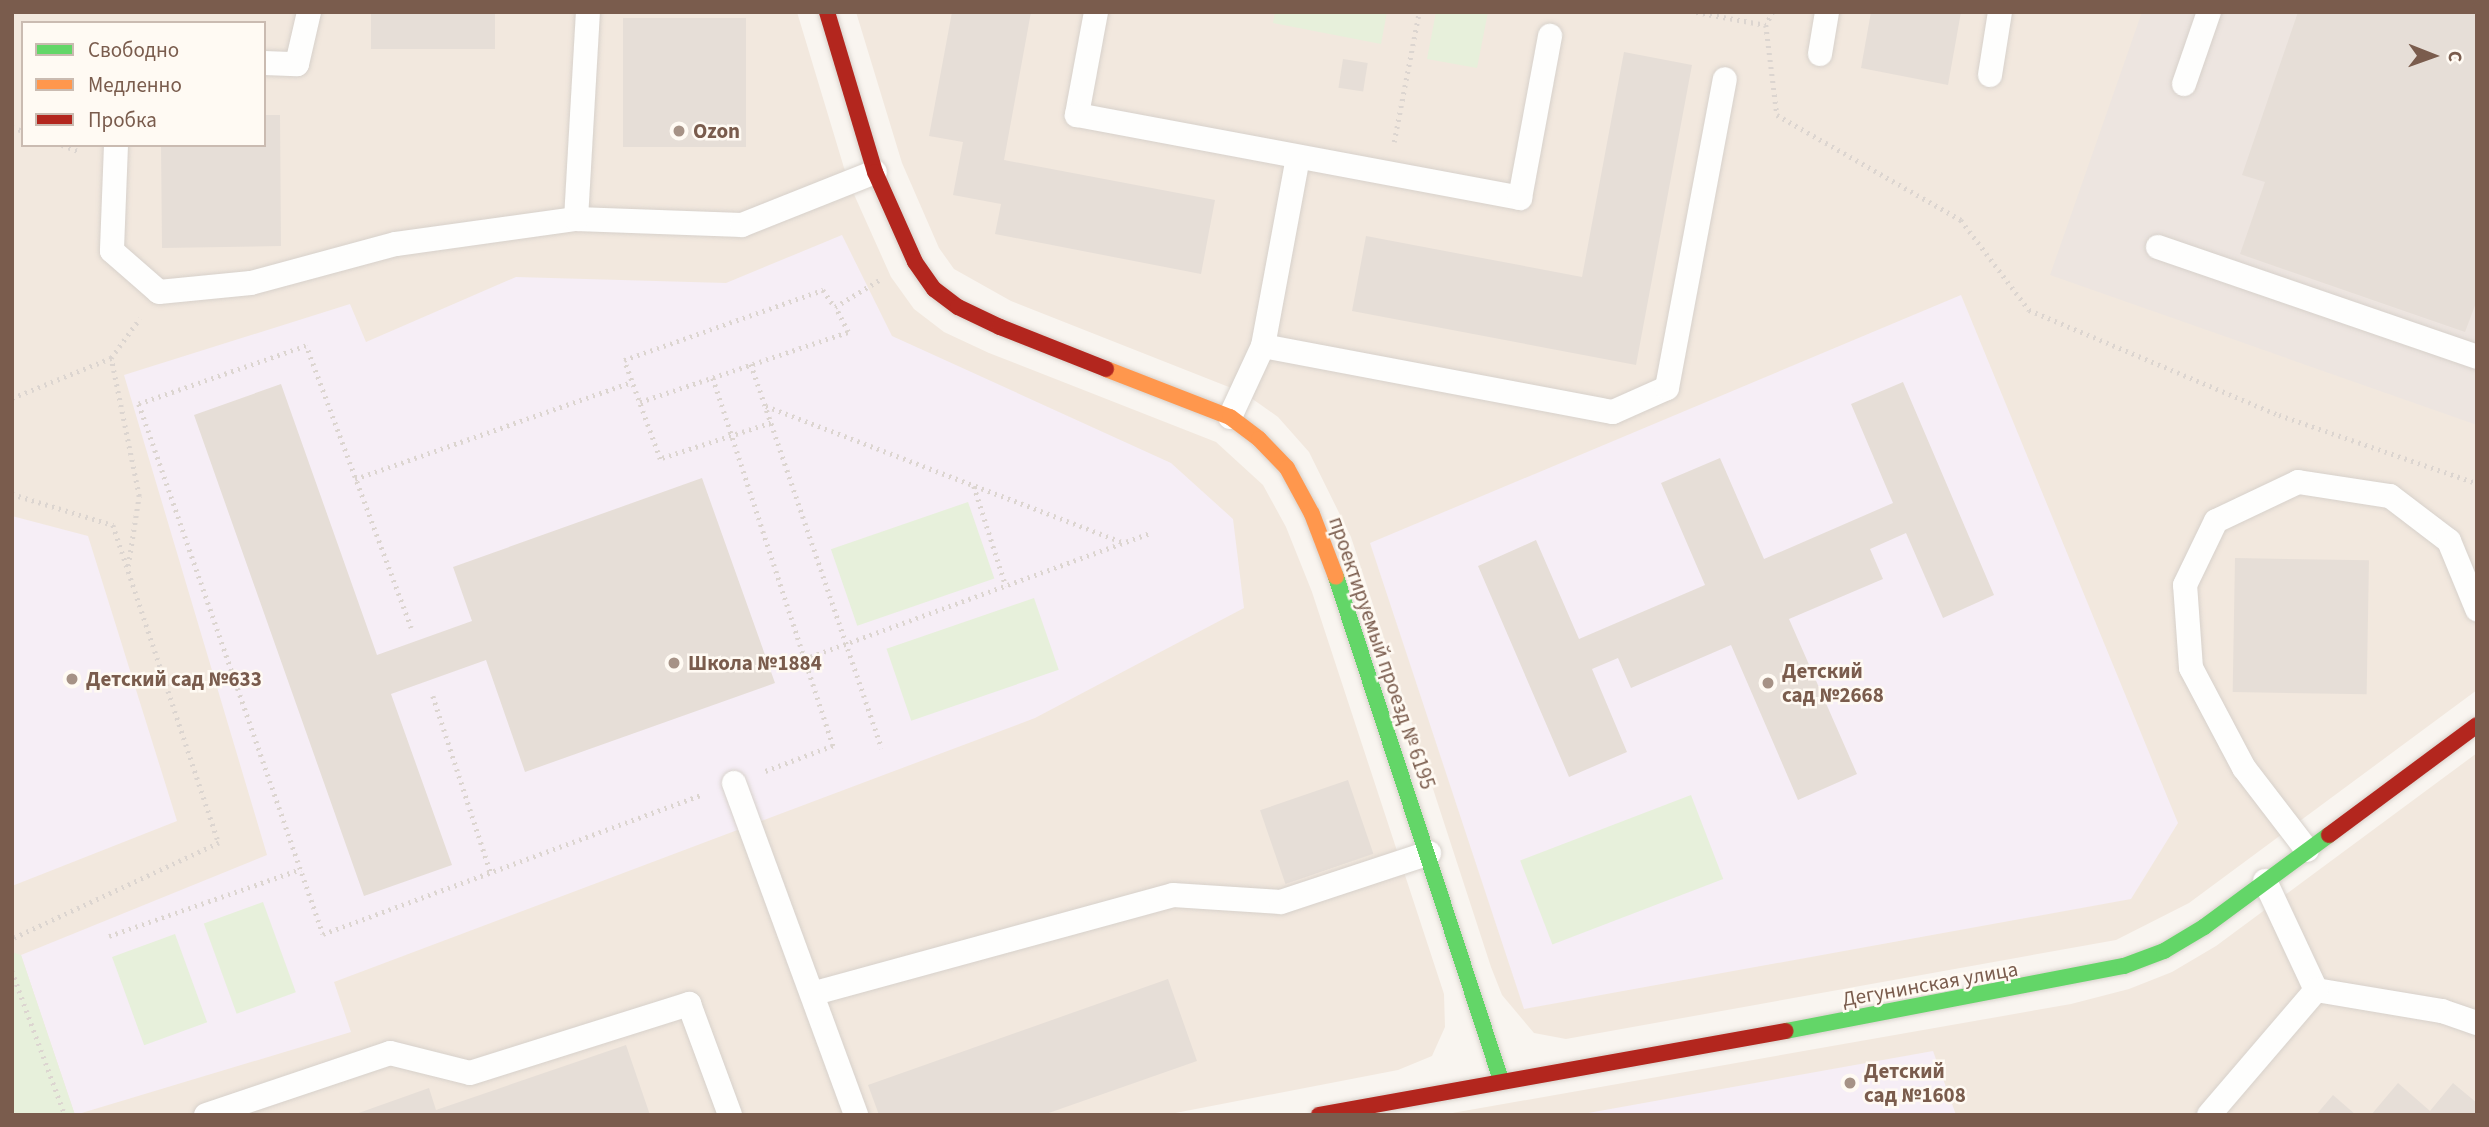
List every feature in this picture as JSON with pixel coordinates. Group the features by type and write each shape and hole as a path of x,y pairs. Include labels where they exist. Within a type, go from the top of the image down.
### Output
{"street":[{"name":"проектируемый проезд № 6195","path":"827,12 875,172 915,262 934,289 958,307 1230,417 1259,439 1287,468 1312,514 1429,853 1502,1080"},
{"name":"Дегунинская улица","path":"1320,1115 1502,1080 2069,980 2124,966 2164,951 2204,927 2477,725"}],"lane":[{"path":"266,63 297,64 309,12"},
{"path":"576,219 588,12"},
{"path":"1096,12 1077,115 1520,198 1550,36"},
{"path":"1820,54 1827,12"},
{"path":"1990,75 2000,12"},
{"path":"2184,84 2209,12"},
{"path":"1263,346 1613,412 1667,388 1725,79"},
{"path":"116,147 113,251 159,292 251,283 396,244 576,219 742,225 875,172"},
{"path":"1230,417 1263,346 1298,157"},
{"path":"2158,247 2477,357"},
{"path":"2307,850 2244,768 2192,668 2185,585 2216,521 2298,482 2390,496 2449,541 2477,609"},
{"path":"734,783 814,993 856,1115"},
{"path":"814,993 1173,895 1281,902 1429,853"},
{"path":"2265,881 2316,990"},
{"path":"2316,990 2442,1011 2477,1023"},
{"path":"2208,1115 2316,990"},
{"path":"206,1115 390,1054 470,1073 689,1004 730,1115"}],"path":[{"path":"1388,173 1419,12"},
{"path":"1696,12 1766,25"},
{"path":"1773,12 1766,25 1777,115 1961,220 2029,310 2279,415 2477,483"},
{"path":"835,307 915,262"},
{"path":"640,402 848,332 823,290 624,360 660,460 771,423"},
{"path":"12,398 111,358 159,292"},
{"path":"411,628 306,346 139,404 323,934 833,746 713,377"},
{"path":"111,358 139,496 128,570"},
{"path":"751,365 882,748"},
{"path":"355,479 632,382"},
{"path":"765,405 1125,542"},
{"path":"974,485 1006,586"},
{"path":"12,494 113,524 219,843 12,939"},
{"path":"804,659 1150,533"},
{"path":"433,696 491,873"},
{"path":"109,936 301,869"},
{"path":"12,971 64,1114"}],"shaded area":[{"path":"12,12 797,12 848,181 891,277 914,309 944,332 989,353 1216,442 1263,485 1286,527 1312,592 1444,994 1445,1027 1432,1056 1398,1070 1165,1115 12,1115"},
{"path":"856,12 2477,12 2477,690 2189,903 2116,940 1566,1039 1534,1033 1502,995 1491,967 1351,537 1309,452 1278,417 1244,393 1011,301 954,269 939,248 902,163"},
{"path":"2142,12 2477,12 2477,425 2050,275"},
{"name":"Школа №1884","path":"842,235 892,336 1171,463 1233,519 1244,608 1035,718 334,982 351,1032 75,1115 21,955 267,855 124,375 350,304 366,342 516,277 726,283"},
{"name":"Детский сад №2668","path":"1961,295 2178,823 2131,899 1524,1009 1370,543"},
{"name":"Детский сад №633","path":"12,516 88,536 177,821 12,886"},
{"path":"2477,753 2477,1115 1441,1115 2071,1004 2129,989 2172,972 2216,946"},
{"name":"Детский сад №1608","path":"1933,1051 1956,1115 1577,1115"}],"green space":[{"path":"1275,12 1387,12 1381,44 1273,23"},
{"path":"1436,12 1488,12 1477,68 1427,59"},
{"path":"968,502 994,579 857,626 831,549"},
{"path":"1034,598 1059,670 911,721 886,649"},
{"path":"1691,795 1723,879 1552,945 1520,861"},
{"path":"263,902 296,992 237,1014 204,924"},
{"path":"175,934 207,1022 144,1045 112,957"},
{"path":"12,952 21,955 75,1115 12,1115"}],"building":[{"path":"371,12 495,12 495,49 371,49"},
{"path":"952,12 1031,12 1004,160 1215,200 1201,274 995,234 1001,204 953,195 963,142 929,136"},
{"path":"1871,12 1961,12 1948,85 1861,68"},
{"path":"2298,12 2477,12 2477,300 2465,332 2240,254 2265,182 2242,175"},
{"path":"623,18 746,18 746,147 623,147"},
{"path":"1624,52 1692,65 1636,365 1352,311 1366,236 1582,277"},
{"path":"1343,59 1368,63 1363,92 1338,88"},
{"path":"266,115 280,115 281,246 162,248 161,147 266,147"},
{"path":"1903,382 1994,595 1943,618 1906,533 1870,549 1883,579 1789,619 1857,774 1798,800 1731,645 1631,688 1618,658 1592,669 1627,752 1569,777 1478,566 1536,540 1579,639 1705,585 1661,483 1720,458 1764,559 1893,503 1851,404"},
{"path":"281,384 377,655 472,621 453,567 702,478 775,683 525,772 486,660 391,694 452,865 364,896 194,415"},
{"path":"2235,558 2369,560 2367,694 2233,692"},
{"path":"1348,780 1373,854 1285,884 1260,810"},
{"path":"1168,979 1197,1061 1043,1115 879,1115 868,1085"},
{"path":"626,1045 650,1115 353,1115 429,1088 436,1110"},
{"path":"2398,1083 2430,1111 2453,1083 2477,1103 2477,1115 2371,1115"},
{"path":"2333,1095 2356,1115 2316,1115"}],"traffic: fast":[{"path":"1336,577 1501,1080"},
{"path":"1786,1031 2124,966 2164,951 2204,927 2329,835"}],"traffic: slow":[{"path":"1106,369 1230,417 1259,439 1287,468 1312,514 1336,577"}],"traffic: jam":[{"path":"827,12 875,172 915,262 934,289 958,307 1000,327 1106,369"},
{"path":"2329,835 2477,725"},
{"path":"1319,1115 1786,1031"}],"place":[{"name":"Ozon","path":"679,131"},
{"name":"Школа №1884","path":"674,663"},
{"name":"Детский сад №633","path":"72,679"},
{"name":"Детский сад №2668","path":"1768,683"},
{"name":"Детский сад №1608","path":"1850,1083"}]}
